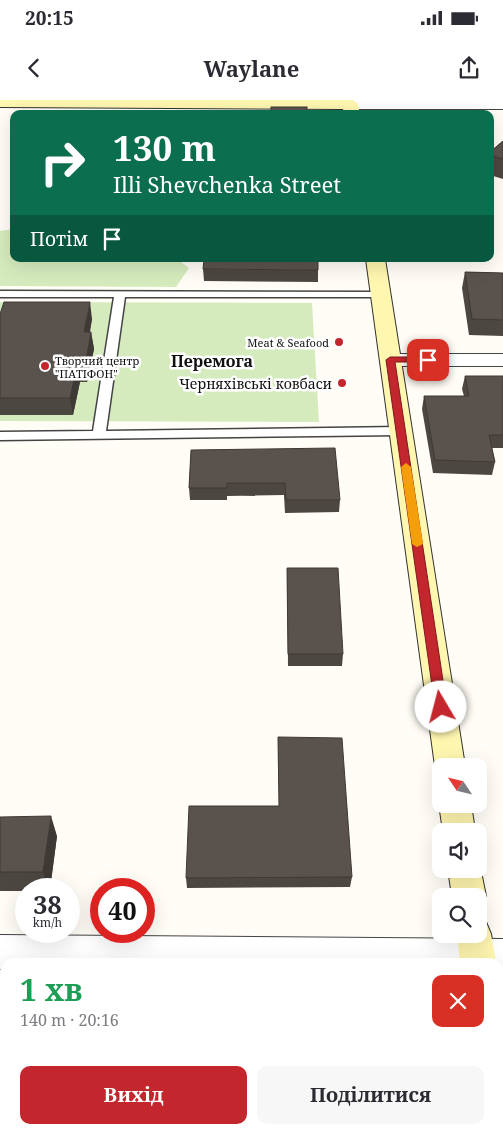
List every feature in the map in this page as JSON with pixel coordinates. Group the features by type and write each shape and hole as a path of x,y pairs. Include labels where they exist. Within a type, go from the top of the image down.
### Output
{"street":[{"path":"0,101 308,102 351,109 503,104"},
{"path":"376,262 449,758"},
{"path":"390,360 503,360"},
{"path":"0,952 483,952"}],"lane":[{"path":"0,294 381,294"},
{"path":"99,434 120,294"},
{"path":"0,436 401,431"}],"green space":[{"path":"10,230 10,262 181,262 189,268 176,287 0,286 0,231"},
{"path":"0,302 312,303 319,422 0,421"}],"building":[{"path":"271,107 307,107 307,110 271,110"},
{"path":"503,141 503,159 494,156 494,149"},
{"path":"204,262 318,262 318,270 203,269"},
{"path":"465,272 503,273 503,320 472,319"},
{"name":"Творчий центр \"ПАТІФОН\"","path":"4,302 90,302 84,332 91,332 85,366 77,366 70,398 0,398 0,314"},
{"path":"465,376 503,376 503,435 489,435 495,462 435,460 424,396 469,396"},
{"path":"335,448 340,500 286,500 285,483 227,483 227,488 189,488 191,450"},
{"path":"287,568 338,568 343,654 288,654"},
{"path":"278,737 342,738 352,877 186,878 189,806 279,806"},
{"path":"51,816 43,872 0,872 0,817"}],"slow traffic":[{"path":"406,467 417,544"}],"place":[{"name":"Meat & Seafood","path":"339,342"},
{"name":"Творчий центр \"ПАТІФОН\"","path":"45,366"},
{"name":"Черняхівські ковбаси","path":"342,383"}],"district":[{"name":"Перемога","path":"212,361"}],"route":[{"path":"428,360 390,360 441,707"}]}
